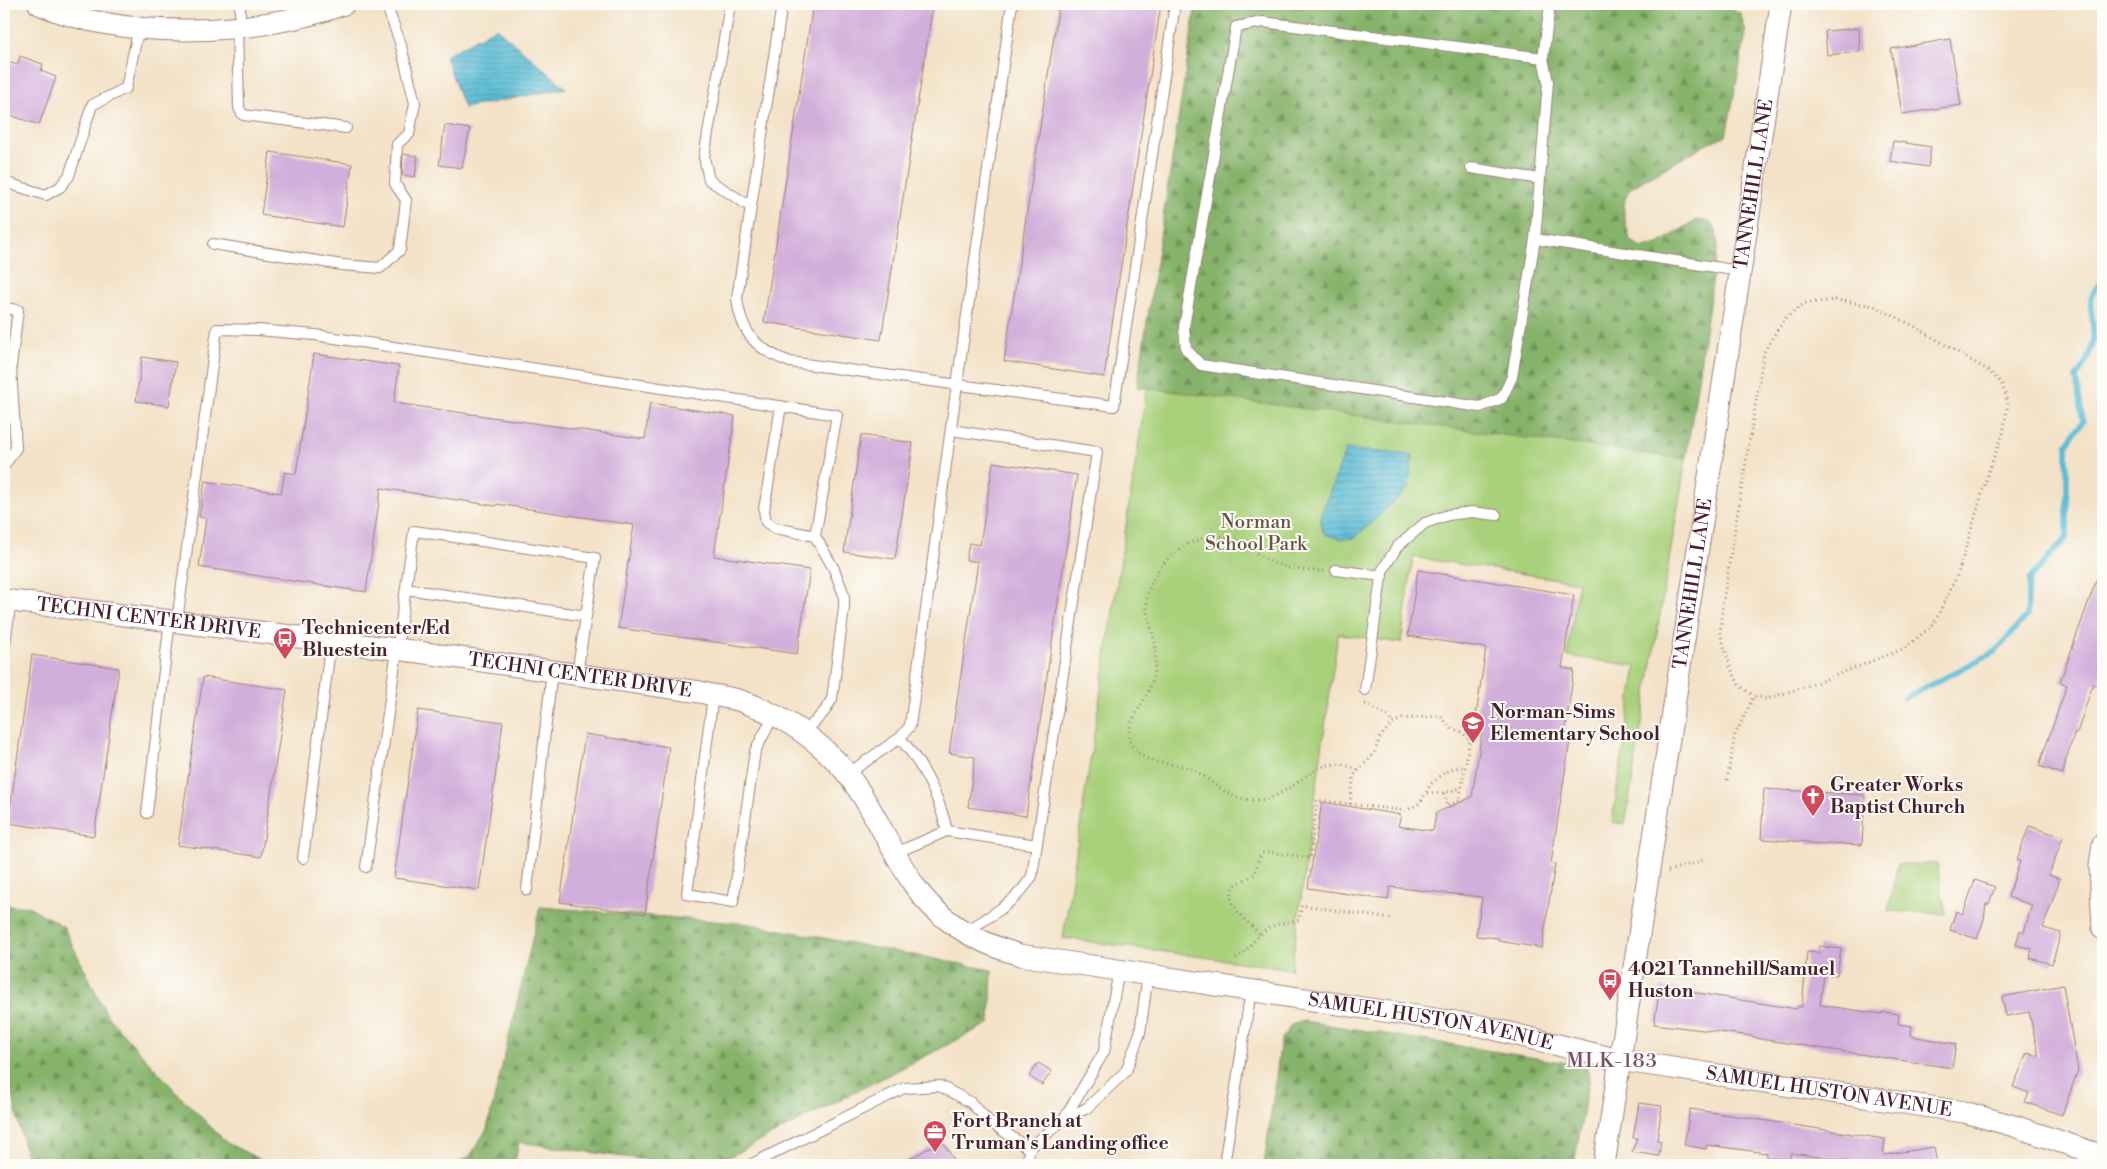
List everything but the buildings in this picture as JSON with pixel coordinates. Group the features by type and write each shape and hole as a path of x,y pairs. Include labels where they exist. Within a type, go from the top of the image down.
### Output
{"street":[{"path":"39,4 95,21 139,27 189,30 239,27 299,17 344,4"},
{"name":"TANNEHILL LANE","path":"1604,1165 1781,4"},
{"name":"TECHNI CENTER DRIVE","path":"8,600 331,640 552,670 700,692 740,701 774,715 804,733 846,774 869,806 915,885 947,920 983,943 1020,955"},
{"path":"2103,844 2100,866 2103,928"},
{"name":"SAMUEL HUSTON AVENUE","path":"1020,955 1481,1026 1619,1060 1964,1112 2014,1126 2103,1156"}],"lane":[{"path":"240,4 239,108 243,115 346,128"},
{"path":"213,244 342,265 380,268 400,250 406,200 395,184 398,144 409,134 415,104 400,42 386,4"},
{"path":"730,4 704,157 710,180 751,207"},
{"path":"782,4 737,298 738,314 748,332 759,346 771,354 790,362 1114,406 1174,4"},
{"path":"846,774 900,738 910,726 950,430 1012,4"},
{"path":"1544,58 1263,22 1236,27 1184,326 1186,349 1201,365 1480,406 1502,398 1512,377 1535,239 1548,82 1544,58 1550,4"},
{"path":"4,182 46,195 60,187 69,176 92,105 126,88 139,27"},
{"path":"1471,168 1540,179"},
{"path":"1535,239 1740,271"},
{"path":"4,308 18,310 10,366 16,448 4,466"},
{"path":"147,813 173,620 217,329 258,330 315,335 837,415 815,536 834,569 844,596 844,608 832,699 824,712 804,733"},
{"path":"781,406 764,510 766,522 775,528 815,536"},
{"path":"950,430 1098,452 1032,876 1026,887 1009,903 965,932"},
{"path":"1365,690 1382,571 1397,547 1425,523 1448,515 1472,512 1496,515"},
{"path":"366,867 399,649 414,531 595,558 577,674"},
{"path":"1336,570 1382,576"},
{"path":"406,589 586,616"},
{"path":"4,651 8,600"},
{"path":"303,858 331,640"},
{"path":"527,890 552,670"},
{"path":"713,696 687,894 733,902 755,751 774,715"},
{"path":"900,738 923,769 943,812 947,831"},
{"path":"895,853 947,831 1037,846"},
{"path":"1064,1119 1104,1052 1119,970"},
{"path":"1028,1165 1029,1149 1064,1119 1087,1108 1126,1071 1140,1033 1148,974"},
{"path":"1224,1165 1251,990"},
{"path":"750,1165 904,1088 940,1086 970,1102 989,1121 1029,1149"}],"path":[{"path":"1836,300 1874,306 1914,326 1989,371 2002,384 2008,403 2003,432 1989,470 1958,574 1933,625 1905,648 1897,652 1819,682 1767,699 1754,696 1739,685 1730,666 1720,632 1722,602 1764,352 1784,319 1805,303 1836,300"},
{"path":"1336,570 1295,569 1270,562 1248,546 1233,539 1216,537 1191,542 1170,556 1154,579 1147,598 1155,644 1156,663 1148,695 1129,727 1129,740 1135,750 1154,762 1182,766 1198,772 1223,792 1238,798 1254,800 1270,798 1288,790 1308,773 1323,766 1338,764 1350,766 1358,770"},
{"path":"1365,690 1365,704 1386,715 1393,723"},
{"path":"1728,780 1735,735 1754,696"},
{"path":"1350,804 1354,775 1374,754 1380,737 1393,723 1402,719 1440,716 1452,729 1462,732 1470,740 1459,801 1447,806 1444,794"},
{"path":"1259,934 1234,906 1232,892 1236,885 1255,874 1262,853 1269,852 1310,858 1317,800 1406,811 1420,803 1431,784 1440,776 1453,768 1465,767"},
{"path":"1426,793 1444,794 1462,788"},
{"path":"1668,871 1703,860"},
{"path":"1236,959 1259,934 1280,922 1299,920 1302,904 1392,919"}],"green space":[{"path":"1196,4 1718,4 1740,13 1746,33 1726,136 1709,143 1630,188 1624,208 1630,240 1642,248 1658,244 1697,220 1710,222 1716,231 1718,244 1686,459 1137,387"},
{"name":"Norman School Park","path":"1147,388 1686,459 1625,824 1612,822 1636,666 1567,656 1578,582 1413,557 1401,643 1338,634 1291,969 1063,938"},
{"path":"1898,864 1937,864 1946,914 1888,911"},
{"path":"4,905 30,907 63,926 108,1017 179,1095 227,1143 271,1165 28,1165 4,1056"},
{"path":"540,907 750,924 992,970 990,1023 713,1165 680,1165 519,1142 514,1165 453,1165 470,1156 487,1129"},
{"path":"1304,1021 1586,1066 1589,1077 1574,1165 1264,1165 1281,1040 1291,1025"}],"water":[{"path":"496,28 566,88 464,108 445,56"},
{"path":"1346,449 1413,455 1408,489 1355,538 1342,539 1324,534 1321,525 1321,515"}],"waterway":[{"path":"1905,698 1996,651 2027,615 2029,579 2067,537 2067,444 2083,421 2076,378 2083,367 2093,341 2091,297 2103,281"}],"place":[{"name":"Technicenter/Ed Bluestein","path":"285,660"},
{"name":"Norman-Sims Elementary School","path":"1473,744"},
{"name":"Greater Works Baptist Church","path":"1813,817"},
{"name":"4021 Tannehill/Samuel Huston","path":"1610,1001"},
{"name":"Fort Branch at Truman's Landing office","path":"935,1153"}],"district":[{"name":"MLK-183","path":"1612,1061"}]}
